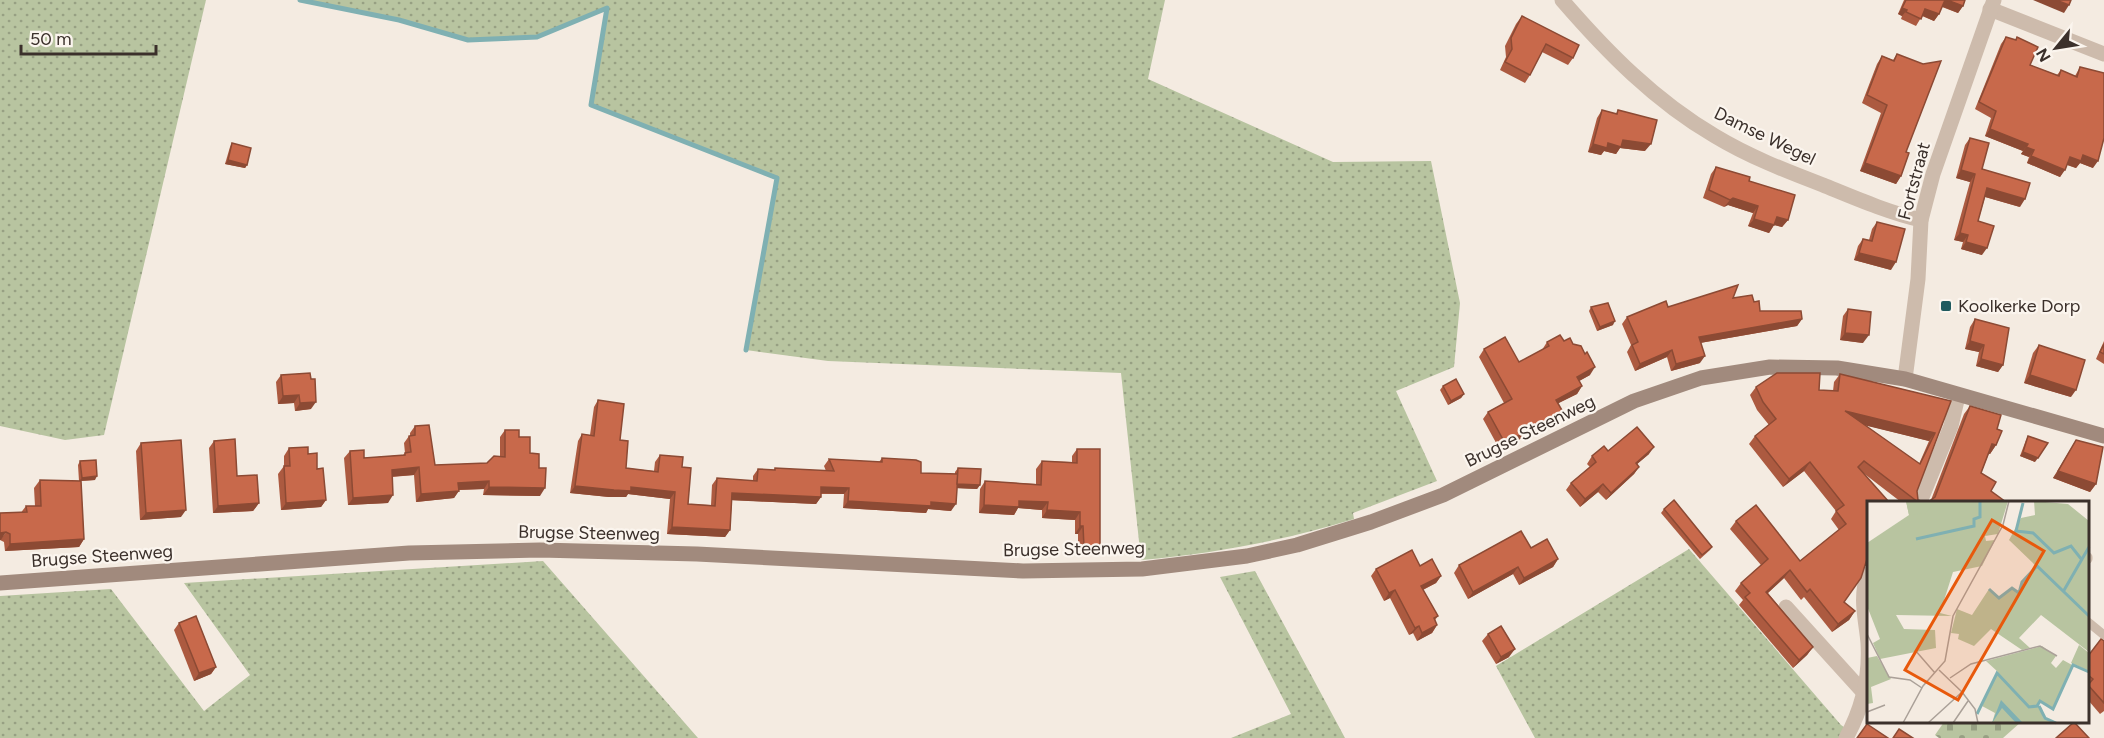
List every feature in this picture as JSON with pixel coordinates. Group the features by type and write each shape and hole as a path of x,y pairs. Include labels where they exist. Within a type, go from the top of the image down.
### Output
{"main road":[{"name":"Brugse Steenweg","path":"0,583 409,553 540,550 697,554 1023,571 1142,568 1247,556 1297,545 1371,522 1443,495 1634,401 1701,378 1770,367 1837,368 1905,379 2104,436"}],"street":[{"name":"Damse Wegel","path":"1562,0 1596,39 1640,82 1714,136 1801,177 1895,214 1921,220"},
{"name":"Fortstraat","path":"1905,379 1918,279 1921,220 1933,174 1992,4"},
{"path":"1992,4 2104,54"},
{"path":"1920,501 1951,426 1958,396"},
{"path":"1867,583 1863,601 1867,650"},
{"path":"1786,607 1864,693"},
{"path":"1846,738 1862,705 1867,670"}],"lane":[{"path":"2089,623 2104,635"}],"green space":[{"path":"0,0 206,0 104,435 65,440 0,426"},
{"path":"300,0 1165,0 1148,79 1333,162 1431,161 1460,303 1454,367 1396,391 1437,481 1353,513 1354,519 1301,534 1196,554 1141,560 1121,373 828,361 746,350 777,178 591,105 606,9 537,37 468,40 399,20"},
{"path":"1689,549 1841,725 1850,731 1846,738 1535,738 1496,666"},
{"path":"543,561 698,738 0,738 0,596 111,589 204,711 250,675 184,583"},
{"path":"1255,571 1345,738 1231,738 1291,714 1220,577"},
{"path":"1943,723 2020,723 2003,738 1939,738 1935,735"}],"building":[{"path":"1906,0 1945,0 1939,14 1925,9 1921,19 1902,8"},
{"path":"1947,0 1965,0 1963,6"},
{"path":"2056,0 2071,0 2069,5"},
{"path":"1522,16 1579,45 1573,58 1546,44 1530,75 1505,62 1512,49 1511,38"},
{"path":"2006,37 2016,40 2017,37 2038,47 2030,65 2059,76 2061,70 2077,77 2080,67 2104,73 2104,138 2098,161 2083,155 2081,161 2070,157 2065,170 2031,156 2034,150 2026,147 2028,144 1990,129 1996,111 1979,102"},
{"path":"1897,54 1923,64 1941,61 1906,152 1909,153 1901,176 1865,163 1887,105 1867,95 1882,56 1894,61"},
{"path":"1602,110 1617,114 1618,110 1657,120 1651,144 1623,140 1621,147 1608,143 1607,148 1593,144"},
{"path":"1970,138 1989,143 1982,169 2030,183 2025,199 1987,188 1978,221 1994,226 1987,248 1966,242 1968,235 1960,233 1975,174 1961,170"},
{"path":"232,143 251,148 247,165 228,160"},
{"path":"1716,167 1750,177 1749,181 1795,195 1788,220 1777,217 1774,225 1754,219 1758,206 1733,198 1730,200 1709,190"},
{"path":"1877,222 1905,229 1896,262 1859,253 1863,239 1872,241"},
{"path":"1738,285 1733,298 1752,295 1754,302 1759,301 1760,311 1801,311 1802,319 1699,337 1705,356 1676,364 1672,350 1640,364 1632,345 1638,342 1627,317 1666,301 1668,307"},
{"path":"1608,303 1615,321 1600,327 1591,307"},
{"path":"1848,309 1871,312 1869,335 1845,333"},
{"path":"1975,319 2009,328 2003,365 1981,359 1984,345 1970,341"},
{"path":"1560,335 1564,341 1570,338 1573,344 1581,346 1595,367 1577,377 1582,386 1556,400 1563,412 1505,443 1488,412 1512,399 1484,349 1505,337 1519,362 1549,346 1547,342"},
{"path":"2039,345 2085,360 2076,390 2030,375"},
{"path":"310,373 311,379 315,379 316,402 300,403 299,395 283,396 281,375"},
{"path":"1777,373 1820,373 1819,390 1838,391 1840,374 1951,401 1917,491 1918,500 1921,501 1917,501 1864,461 1858,467 1888,501 1867,501 1867,559 1861,578 1844,602 1855,611 1838,624 1810,589 1807,592 1790,570 1766,592 1813,647 1799,660 1745,597 1750,593 1741,583 1768,559 1736,521 1756,505 1800,561 1846,524 1836,511 1844,505 1810,462 1789,479 1755,436 1776,419 1763,402 1756,387","holes":["1845,411 1935,433 1920,464"]},
{"path":"1456,379 1464,394 1451,401 1443,386"},
{"path":"598,400 624,404 620,440 628,441 626,468 658,472 660,455 683,457 682,467 691,468 688,504 715,506 717,478 757,481 758,469 834,471 829,459 882,462 882,458 916,460 921,462 921,473 958,474 956,504 931,502 931,506 848,501 849,488 821,487 821,497 732,493 730,530 672,527 675,492 631,487 631,491 575,486 582,434 594,436"},
{"path":"1970,406 2001,415 1997,429 2002,431 1996,445 1992,444 1981,473 1996,482 1991,491 2005,501 1929,501 1935,497"},
{"path":"429,425 435,465 487,463 494,456 505,457 505,430 519,430 519,437 530,437 530,453 539,454 539,468 546,468 545,488 489,487 489,481 458,483 459,491 421,494 419,467 392,470 393,495 353,498 350,451 364,450 364,458 405,455 411,452 409,436 415,435 415,426"},
{"path":"1637,427 1654,447 1636,463 1639,467 1611,493 1603,484 1585,499 1571,483 1596,462 1592,456 1604,446 1608,451"},
{"path":"2028,436 2048,443 2038,458 2023,452"},
{"path":"235,439 237,476 257,475 259,503 218,506 214,441"},
{"path":"181,440 186,510 146,513 141,443"},
{"path":"2076,440 2103,447 2096,484 2058,471"},
{"path":"308,447 308,454 317,453 317,469 323,468 326,500 286,503 284,466 290,466 289,448"},
{"path":"1077,449 1100,449 1100,547 1084,547 1080,512 1047,510 1048,502 1019,501 1019,507 984,505 985,481 1041,485 1042,461 1077,463"},
{"path":"96,460 97,476 82,478 80,461"},
{"path":"958,468 981,469 980,485 957,484"},
{"path":"40,480 81,481 84,539 10,544 10,534 0,533 0,513 27,512 26,506 41,506"},
{"path":"1674,500 1712,547 1702,555 1664,509"},
{"path":"1521,531 1531,548 1547,539 1558,559 1524,578 1518,567 1473,592 1459,565"},
{"path":"1412,550 1420,566 1432,559 1441,576 1421,586 1438,616 1434,618 1437,625 1422,633 1419,626 1415,628 1395,590 1389,593 1376,569"},
{"path":"196,616 216,667 199,673 179,623"},
{"path":"1501,626 1515,649 1501,657 1488,634"},
{"path":"2101,639 2104,641 2104,703 2089,686 2093,679 2089,676 2089,655"},
{"path":"2075,723 2089,738 2056,738"},
{"path":"1867,724 1888,738 1857,738"},
{"path":"1899,729 1913,738 1893,738"}],"waterway":[{"path":"300,0 399,20 468,40 537,37 607,8 591,105 777,178 746,350"}],"place":[{"name":"Koolkerke Dorp","path":"1946,306"}]}
